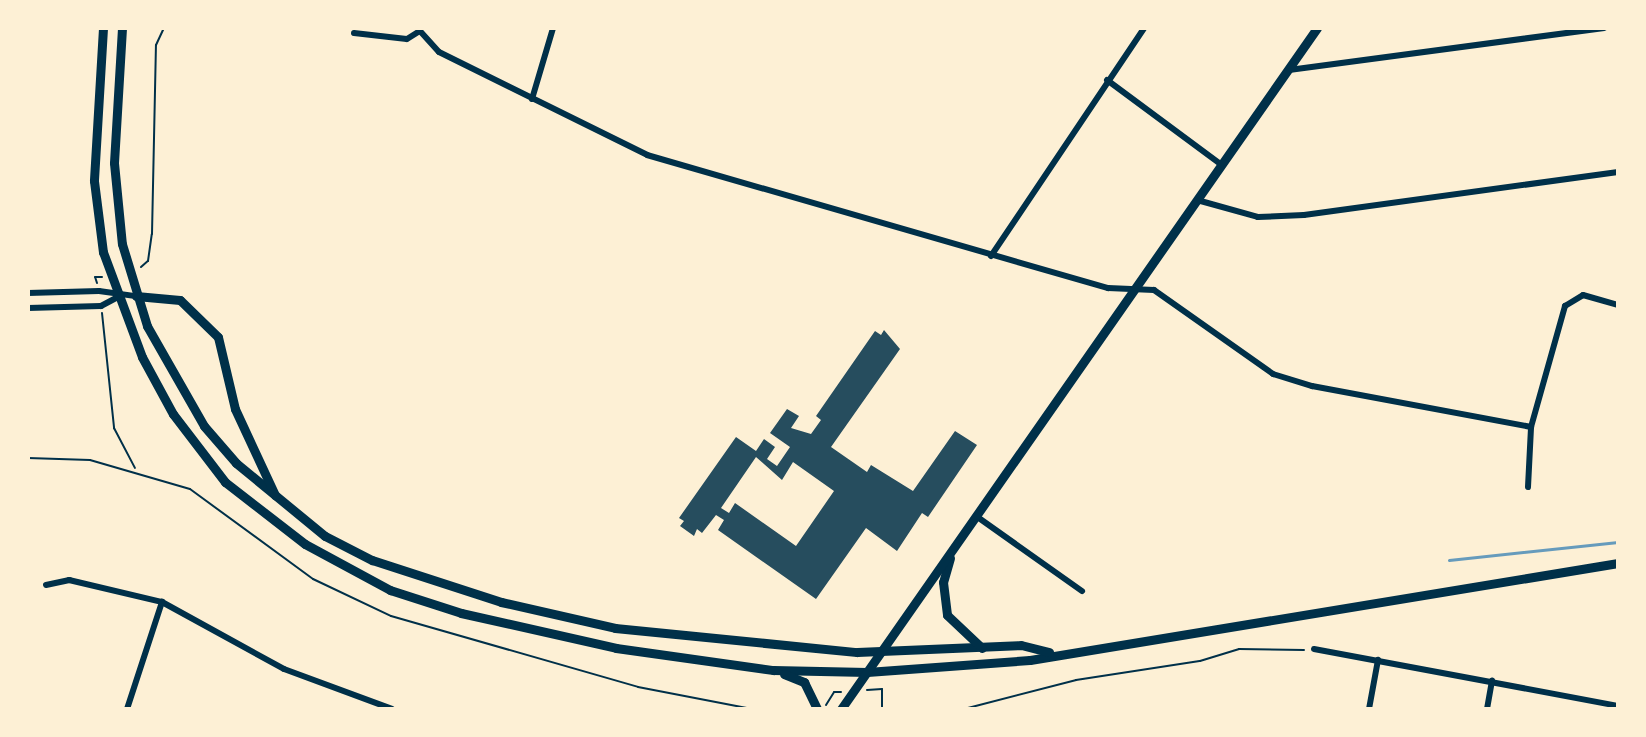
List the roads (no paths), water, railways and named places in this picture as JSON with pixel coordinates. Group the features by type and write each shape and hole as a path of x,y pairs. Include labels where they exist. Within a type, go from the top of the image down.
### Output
{"main road":[{"path":"103,28 94,181 110,276 116,298 173,414 225,482 277,526 328,559 390,590 461,613 616,648 773,670 867,672 1030,660 1053,652 1618,563"},
{"path":"122,28 114,163 122,244 136,296 163,361 204,426 279,501 325,536 372,560 548,615 685,638 879,653 1021,645 1053,652"},
{"path":"841,709 1317,28"},
{"path":"136,296 180,300 218,337 235,409 279,501"},
{"path":"952,551 943,582 947,615 982,648"},
{"path":"773,670 804,682 817,709"}],"street":[{"path":"532,99 553,28"},
{"path":"991,256 1144,28"},
{"path":"1289,70 1604,28"},
{"path":"354,33 407,39 420,30 439,52 647,155 1108,288 1154,290 1273,374 1312,386 1531,427"},
{"path":"1107,80 1222,165"},
{"path":"1197,200 1258,217 1304,215 1618,172"},
{"path":"28,293 99,291 116,298"},
{"path":"1528,487 1531,427 1565,306 1583,295 1618,305"},
{"path":"28,308 101,306 116,298 136,296"},
{"path":"976,516 1082,591"},
{"path":"46,585 69,580 162,602 284,669 392,709"},
{"path":"127,709 162,602"},
{"path":"1314,649 1618,706"},
{"path":"1369,709 1378,660"},
{"path":"1487,709 1492,680"}],"waterway":[{"path":"1449,560 1618,542"}]}
